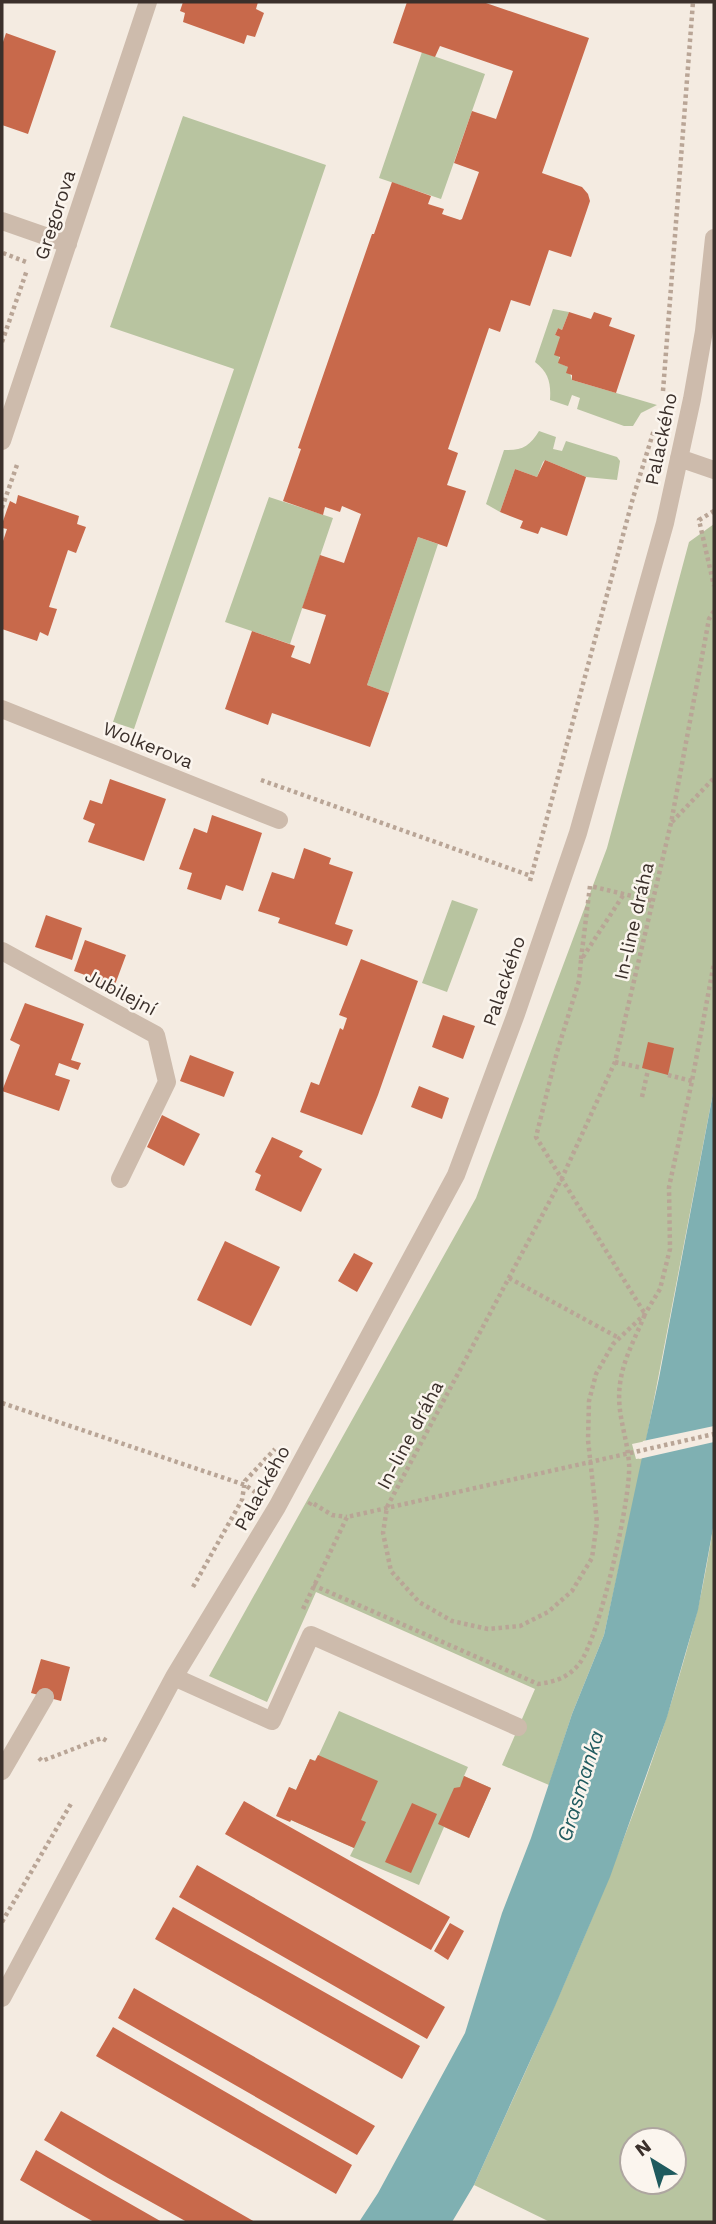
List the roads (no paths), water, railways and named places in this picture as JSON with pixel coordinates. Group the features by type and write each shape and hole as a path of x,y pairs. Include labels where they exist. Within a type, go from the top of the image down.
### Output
{"street":[{"name":"Gregorova","path":"2,441 148,2"},
{"path":"2,221 68,244"},
{"name":"Palackého","path":"2,1998 174,1677 277,1507 456,1175 516,1014 578,833 665,523 704,331 714,238"},
{"path":"679,458 714,470"},
{"name":"Wolkerova","path":"2,709 279,820"},
{"name":"Jubilejní","path":"2,951 156,1035 167,1082 120,1179"},
{"path":"174,1677 272,1721 310,1634 518,1727"},
{"path":"2,1771 45,1696"}],"water":[{"name":"Grasmanka","path":"714,1088 714,1523 698,1610 667,1717 610,1877 474,2185 452,2222 359,2222 378,2193 465,2033 502,1913 531,1838 572,1714 604,1635 659,1378"}]}
